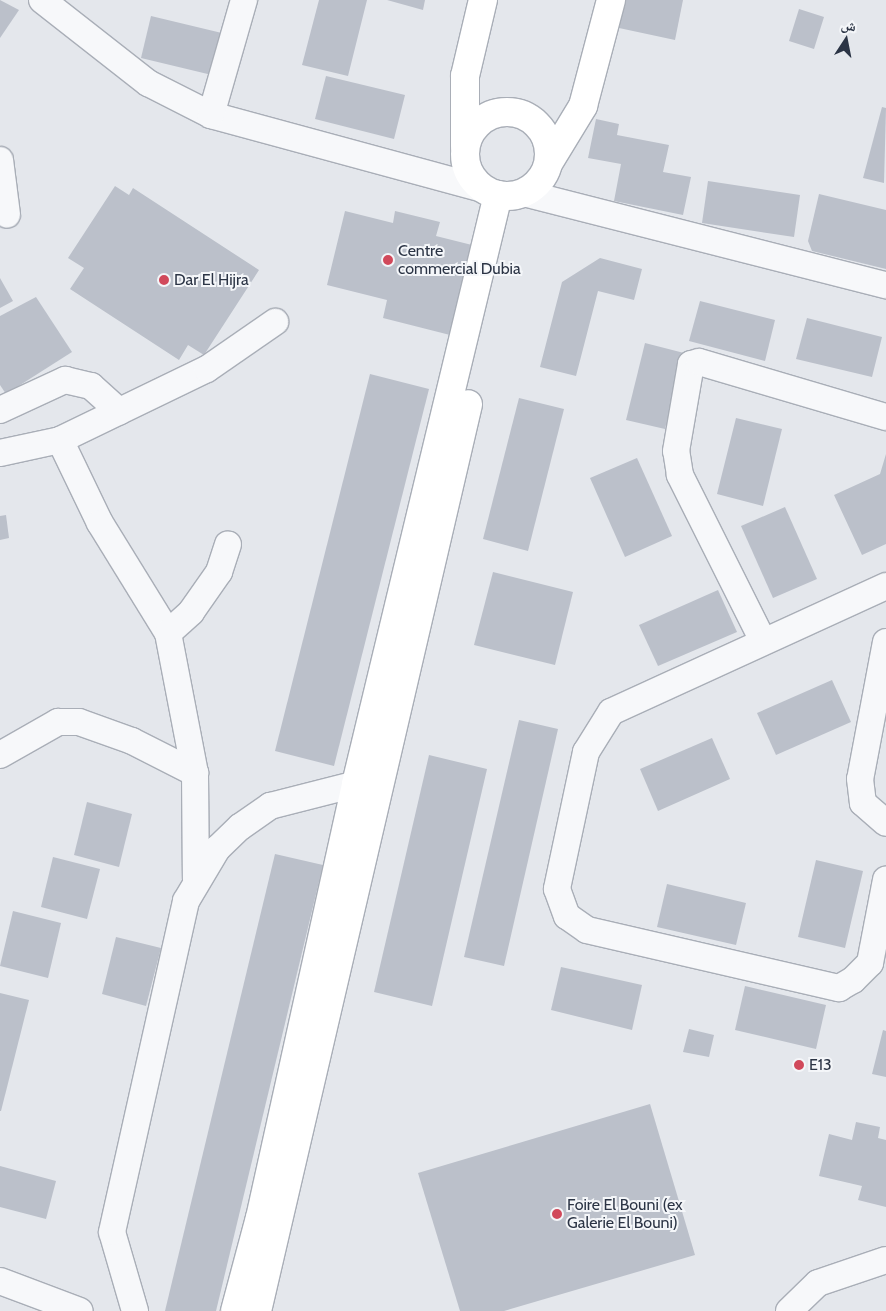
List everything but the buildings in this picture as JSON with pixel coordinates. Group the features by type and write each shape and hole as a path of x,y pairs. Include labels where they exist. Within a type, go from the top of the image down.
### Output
{"street":[{"path":"42,0 148,83 210,115 506,193 886,286"},
{"path":"210,115 244,0"},
{"path":"483,0 465,76 465,152 467,167 506,193"},
{"path":"506,193 544,175 549,162 583,106 611,0"},
{"path":"465,152 468,139 485,118 512,112 525,116 541,129 549,148 549,162"},
{"path":"0,160 6,215"},
{"path":"236,1311 260,1218 356,784 506,193"},
{"path":"257,1311 506,193"},
{"path":"0,453 60,440 207,369 275,322"},
{"path":"763,641 680,475 676,450 691,364 699,362 886,417"},
{"path":"0,410 65,380 90,386 119,411"},
{"path":"60,440 100,523 168,633 195,772 196,880"},
{"path":"168,633 191,612 219,572 228,544"},
{"path":"886,586 611,712 584,761 557,889 566,916 587,930 838,988 854,980 870,963 886,880"},
{"path":"886,642 860,779 862,803 886,823"},
{"path":"0,755 58,722 79,722 132,741 195,772"},
{"path":"135,1311 112,1232 177,929 196,880 234,832 270,806 356,784"},
{"path":"789,1311 818,1283 886,1260"},
{"path":"0,1281 80,1311"}],"place":[{"name":"Centre commercial Dubia","path":"388,260"},
{"name":"Dar El Hijra","path":"164,280"},
{"name":"E13","path":"799,1065"},
{"name":"Foire El Bouni (ex Galerie El Bouni)","path":"557,1214"}]}
